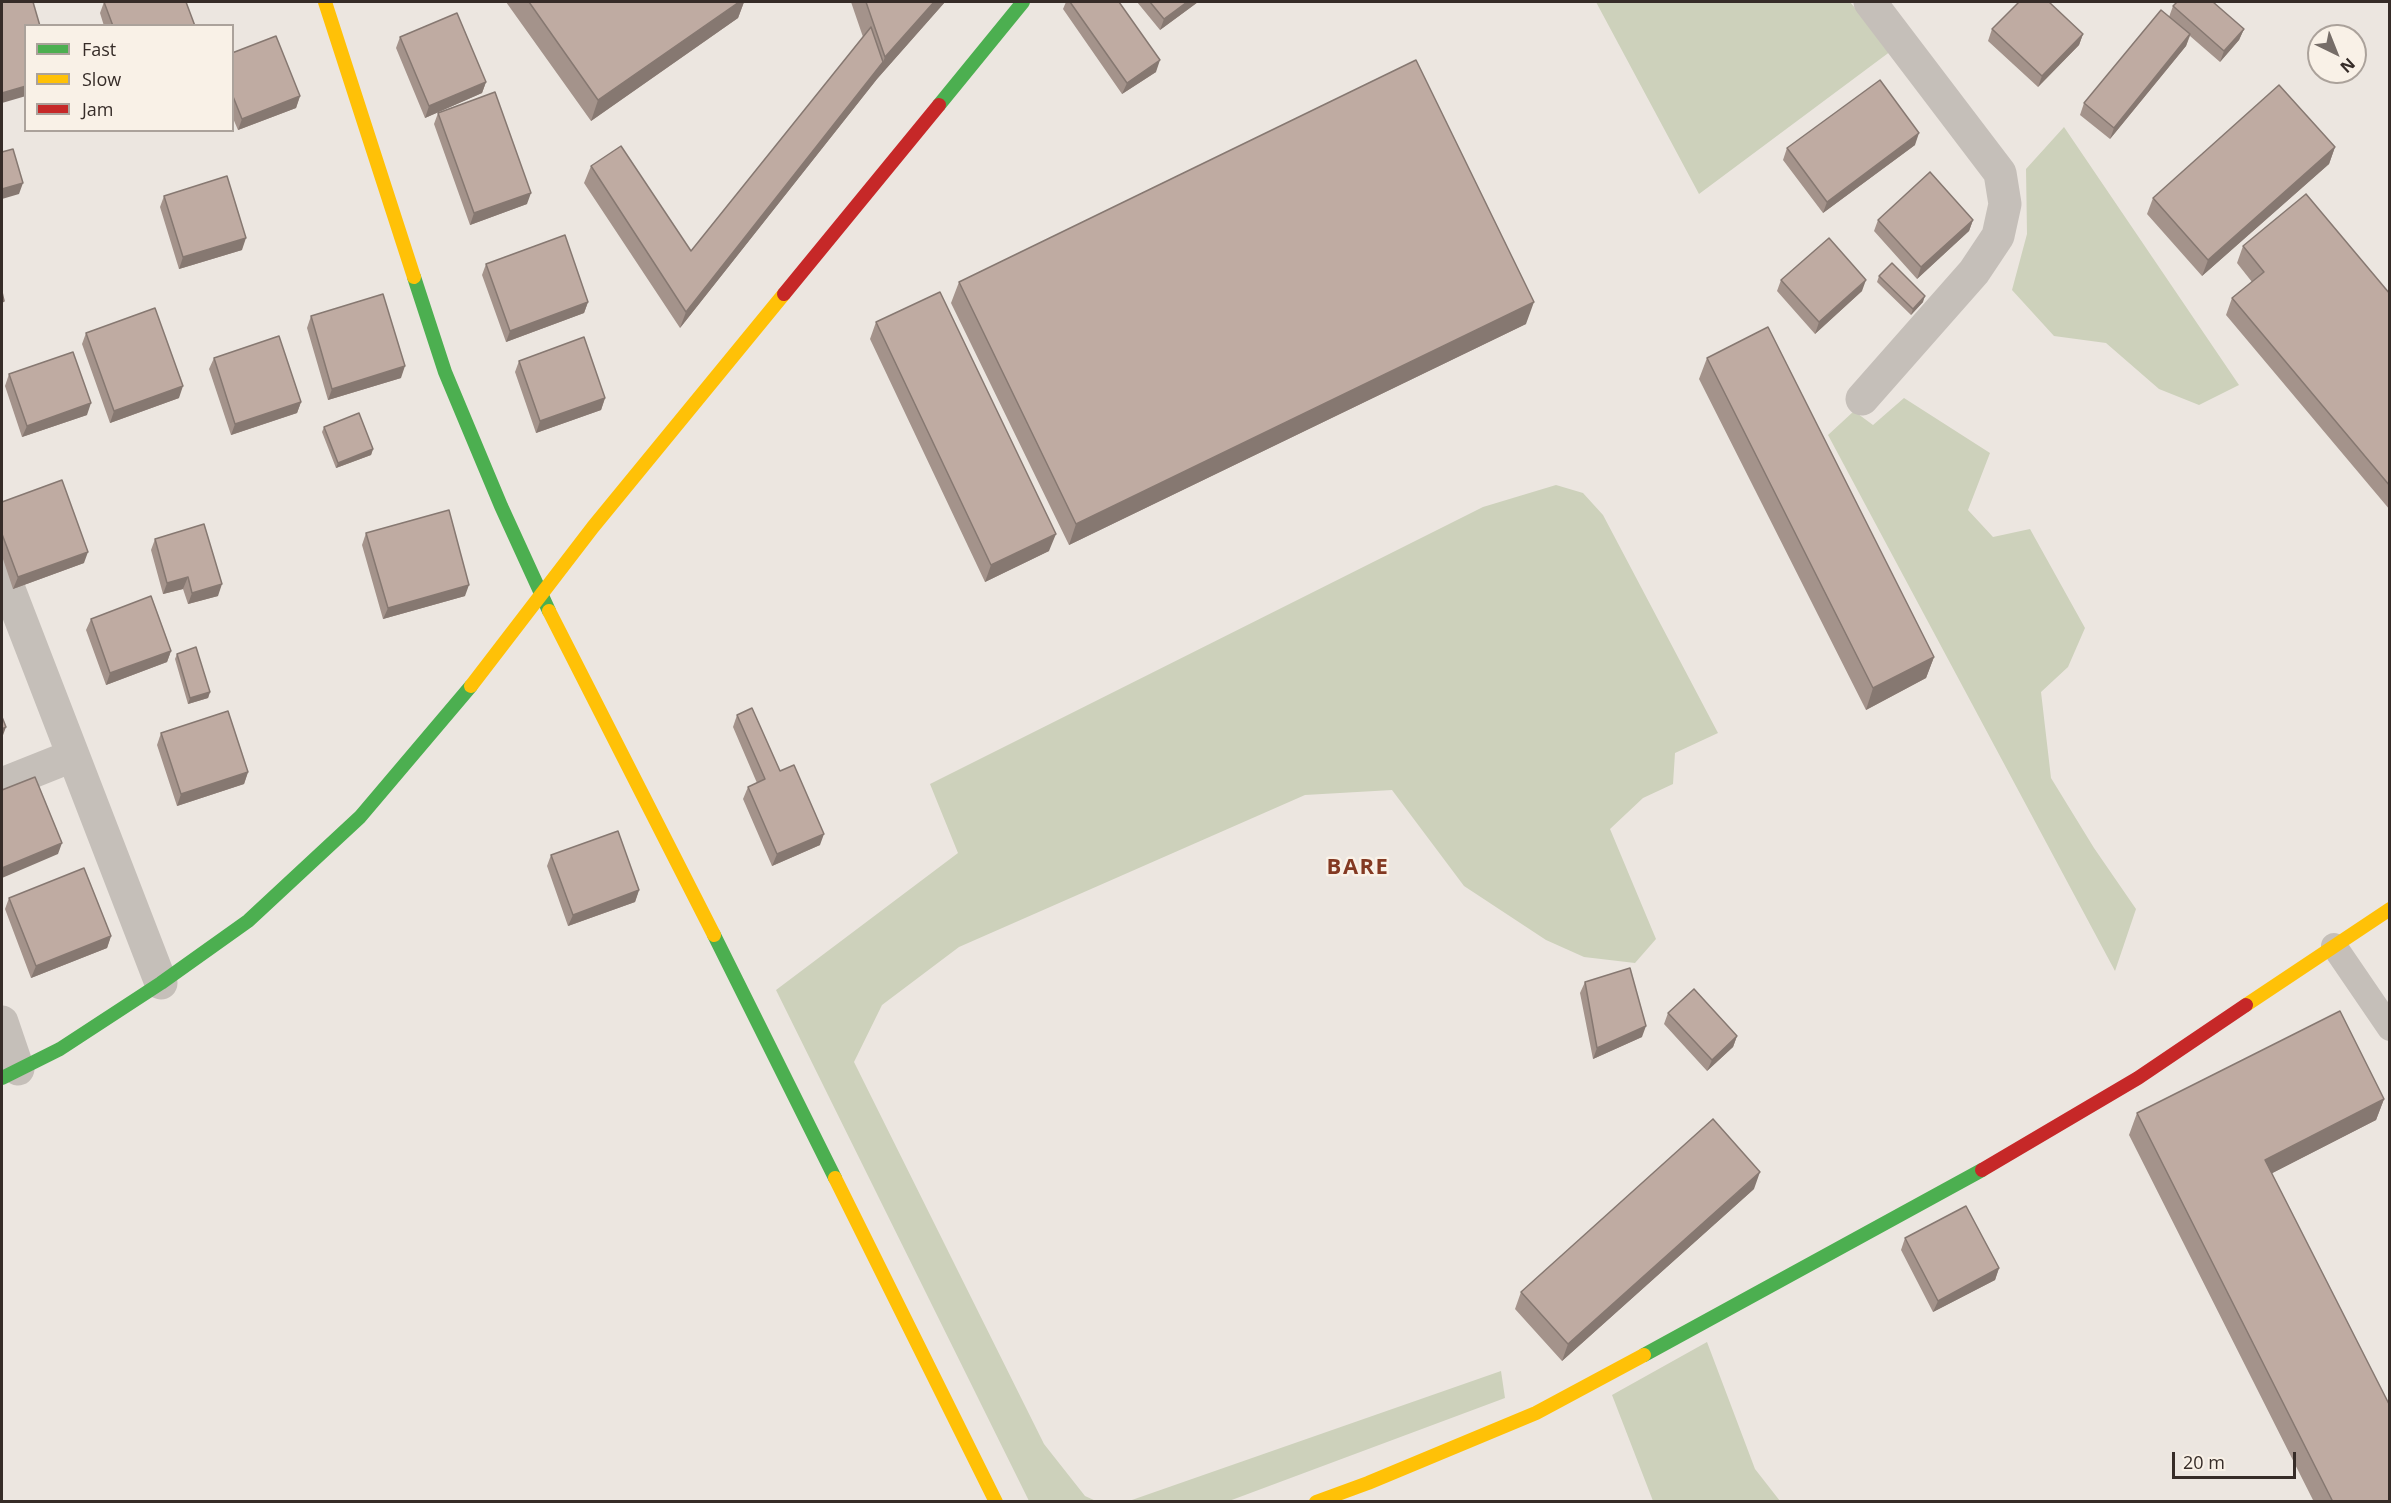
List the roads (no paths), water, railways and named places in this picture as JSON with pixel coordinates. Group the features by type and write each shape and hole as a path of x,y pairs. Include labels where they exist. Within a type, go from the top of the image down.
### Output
{"street":[{"path":"325,2 445,372 501,506 542,596 716,939 996,1502"},
{"path":"2,1022 10,1074 60,1049 161,983 248,921 360,817 459,702 593,527 1023,2"},
{"path":"1862,399 1974,272 1998,236 2006,204 2000,173 1870,2"},
{"path":"2,571 161,983"},
{"path":"2,784 72,756"},
{"path":"1316,1502 1368,1483 1536,1413 1945,1192 2138,1078 2390,909"}],"lane":[{"path":"2334,946 2390,1028"}],"district":[{"name":"BARE","path":"1358,868"}]}
